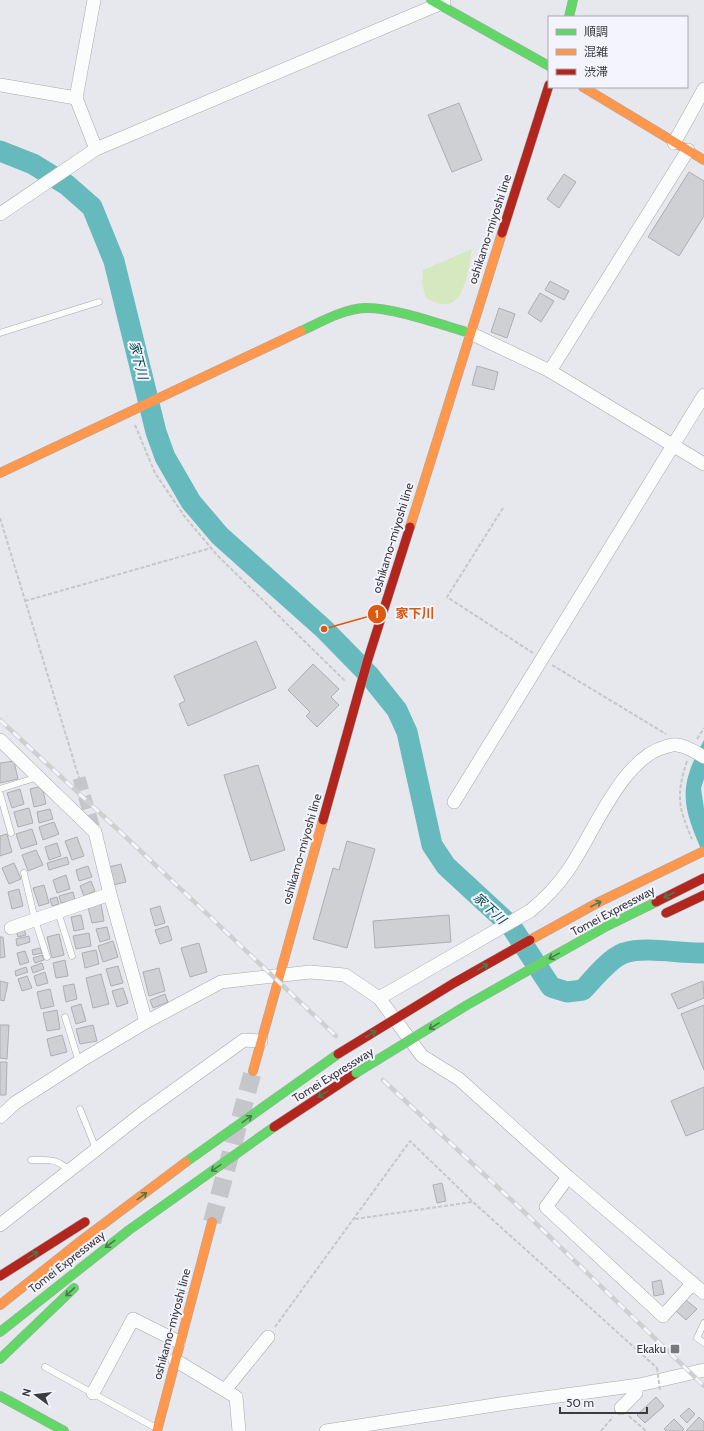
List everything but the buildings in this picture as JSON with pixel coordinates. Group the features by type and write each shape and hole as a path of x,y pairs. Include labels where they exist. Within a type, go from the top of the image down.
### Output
{"main road":[{"path":"439,1 548,65"},
{"path":"569,16 576,1"},
{"name":"oshikamo-miyoshi line","path":"253,1071 368,658 548,88"},
{"path":"585,88 704,160"},
{"path":"0,473 334,316 364,308 384,309 470,333"},
{"name":"Tomei Expressway","path":"0,1305 45,1268 126,1207 338,1054 454,983 585,910 704,852"},
{"name":"Tomei Expressway","path":"0,1332 82,1265 156,1209 297,1111 467,1005 607,926 704,878"},
{"path":"655,918 704,895"},
{"path":"467,1005 571,957"},
{"path":"266,1144 297,1111"},
{"path":"0,1276 97,1215 126,1207"},
{"name":"oshikamo-miyoshi line","path":"157,1430 179,1342 212,1222"},
{"path":"0,1360 79,1284"},
{"path":"0,1396 64,1431"}],"street":[{"path":"94,0 76,98 96,149"},
{"path":"0,214 96,149 439,1"},
{"path":"0,85 76,98"},
{"path":"674,143 704,89"},
{"path":"550,371 688,150"},
{"path":"470,333 550,371 704,464"},
{"path":"454,802 704,395"},
{"path":"0,740 95,832 110,894 146,1022"},
{"path":"379,998 530,911 550,895 569,868 620,783 642,759 657,749 673,745 691,749 704,757"},
{"path":"11,928 110,894"},
{"path":"0,1116 15,1103 79,1062 146,1022 222,982 310,972 345,975 379,998 422,1056 459,1079 568,1177 704,1293"},
{"path":"0,1225 144,1112 244,1040 261,1042"},
{"path":"0,1102 15,1103"},
{"path":"568,1177 546,1207 663,1316 693,1283"},
{"path":"93,1393 133,1319 179,1342"},
{"path":"225,1390 268,1337"},
{"path":"175,1360 236,1397 239,1431"},
{"path":"326,1431 507,1403 639,1385 704,1370"},
{"path":"507,1403 517,1408 636,1393 621,1408"}],"lane":[{"path":"0,333 99,302"},
{"path":"0,789 38,777"},
{"path":"0,794 11,833"},
{"path":"24,873 35,920 47,957"},
{"path":"58,912 72,956"},
{"path":"65,1017 79,1062"},
{"path":"80,1109 96,1149"},
{"path":"31,1160 51,1160 59,1162 69,1170"},
{"path":"704,1323 697,1338 704,1342"},
{"path":"45,1367 157,1430"}],"path":[{"path":"132,412 155,472 185,517 211,548 345,681 360,687"},
{"path":"503,508 447,597 542,659 669,736 673,745"},
{"path":"0,518 79,778"},
{"path":"25,601 211,548"},
{"path":"695,846 679,805 680,782 691,749 704,728"},
{"path":"268,1337 355,1219 410,1141 473,1202 657,1368 660,1390"},
{"path":"355,1219 473,1202"},
{"path":"601,1431 621,1408 646,1431"}],"green space":[{"path":"472,249 465,282 456,299 449,304 439,304 426,298 422,284 423,270"}],"water":[{"path":"704,740 704,779 701,788 704,809 704,856 687,810 686,785 695,757"}],"waterway":[{"name":"家下川","path":"0,151 33,164 67,185 92,207 114,261 156,432 165,457 191,502 220,536 324,629 369,675 397,710 407,732 432,845 446,866 511,926 551,987 567,992 583,990 613,959 624,953 643,950 704,953"}],"tunnel":[{"path":"79,778 95,832"},
{"path":"212,1222 253,1071"}],"railway":[{"path":"0,720 336,1036"},
{"path":"383,1080 519,1207 704,1386"}],"traffic: fast":[{"path":"431,0 548,65"},
{"path":"569,16 573,0"},
{"path":"301,331 340,313 357,309 376,308 403,313 470,333"},
{"path":"467,1005 607,926 656,902"},
{"path":"356,1073 467,1005"},
{"path":"186,1162 338,1054"},
{"path":"0,1332 129,1230 274,1127"},
{"path":"0,1359 74,1288"},
{"path":"0,1396 64,1431"}],"traffic: slow":[{"path":"585,88 704,160"},
{"path":"410,527 502,233"},
{"path":"0,473 301,331"},
{"path":"253,1071 323,820"},
{"path":"530,940 599,902 704,851"},
{"path":"0,1305 82,1240 186,1162"},
{"path":"157,1431 212,1222"}],"traffic: jam":[{"path":"502,233 548,88"},
{"path":"323,820 368,659 410,527"},
{"path":"656,902 704,878"},
{"path":"666,913 704,895"},
{"path":"338,1054 454,983 530,940"},
{"path":"274,1127 356,1073"},
{"path":"0,1276 85,1222"}],"place":[{"name":"家下川","path":"324,629"},
{"name":"Ekaku","path":"675,1349"}]}
